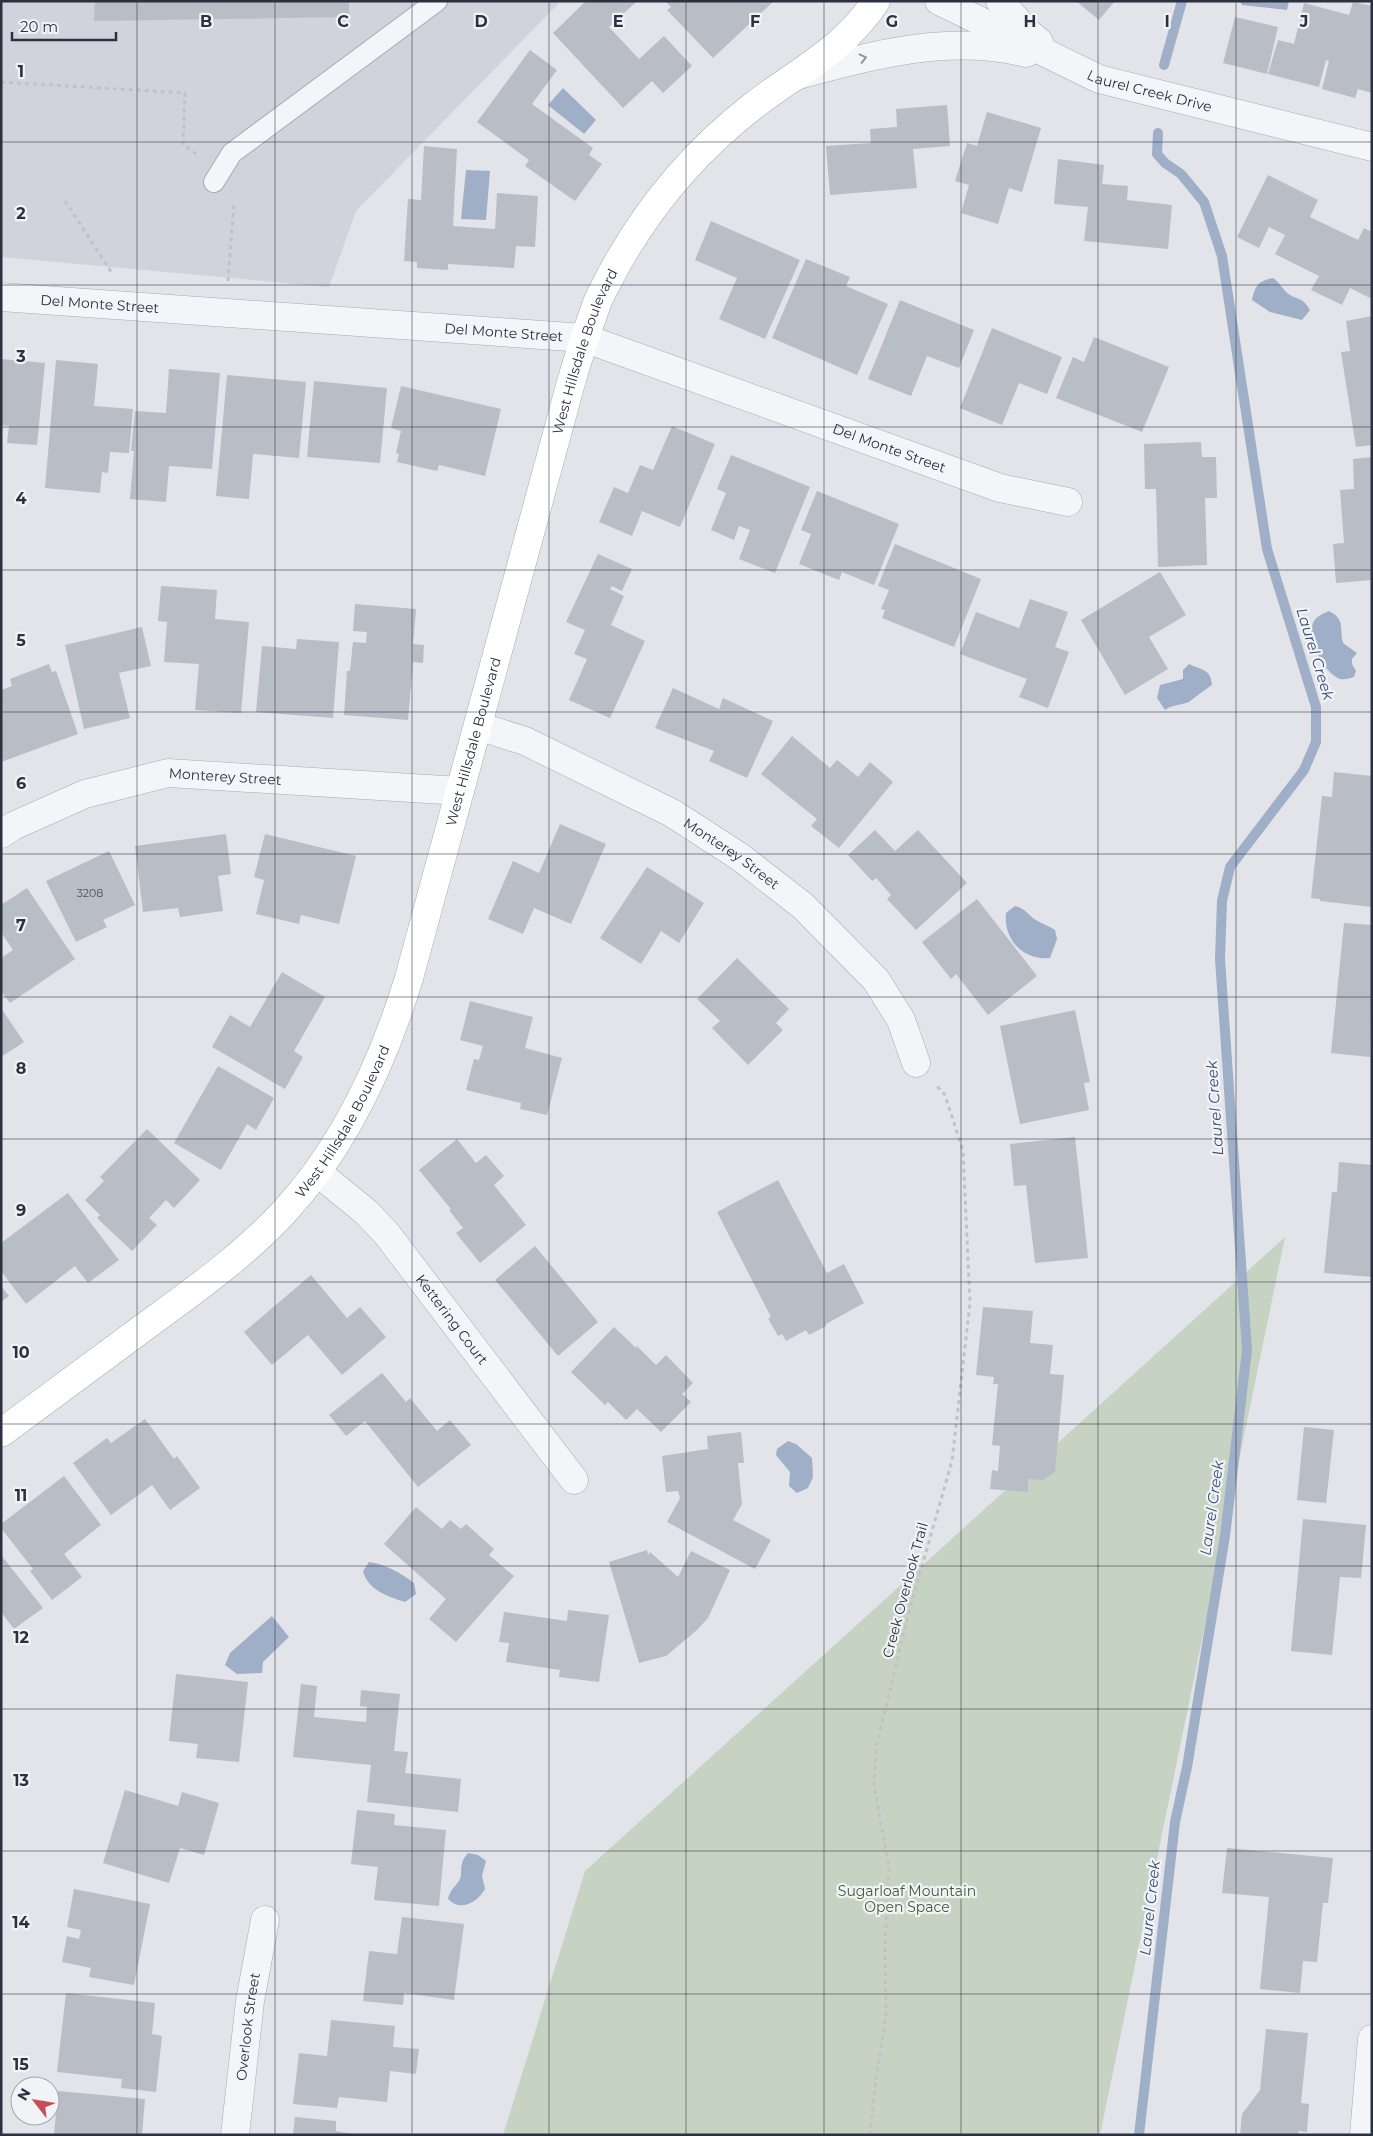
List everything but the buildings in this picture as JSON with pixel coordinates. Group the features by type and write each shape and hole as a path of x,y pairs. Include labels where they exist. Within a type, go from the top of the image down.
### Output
{"main road":[{"name":"West Hillsdale Boulevard","path":"1,1432 206,1282 233,1260 284,1212 317,1172 350,1119 372,1079 394,1028 584,338 597,302 620,259 646,217 678,177 714,138 754,105 831,52 855,28 876,1"}],"street":[{"name":"Laurel Creek Drive","path":"940,1 1099,79 1372,147"},
{"path":"1000,1 1027,32 1063,62"},
{"path":"799,75 893,51 939,46 980,46 1020,51 1063,62"},
{"name":"Del Monte Street","path":"1,297 584,338 1000,488 1068,502"},
{"name":"Monterey Street","path":"478,726 525,741 672,813 740,857 803,906 876,980 901,1020 916,1063"},
{"name":"Monterey Street","path":"1,834 13,826 85,794 168,773 460,791"},
{"name":"Kettering Court","path":"317,1172 366,1212 386,1233 574,1480"},
{"name":"Overlook Street","path":"234,2135 250,2001 266,1920"},
{"path":"1364,2135 1372,2039"}],"lane":[{"path":"214,182 232,153 437,1"}],"path":[{"path":"1,82 185,93 183,144 204,159"},
{"path":"228,286 234,198"},
{"path":"65,201 115,278"},
{"name":"Creek Overlook Trail","path":"870,2135 886,2014 885,1946 889,1868 874,1786 876,1747 909,1612 952,1460 970,1304 963,1151 945,1095 916,1063"}],"shaded area":[{"path":"1,1 561,1 356,211 329,287 1,257"}],"green space":[{"name":"Sugarloaf Mountain Open Space","path":"1285,1237 1100,2135 503,2135 585,1871"}],"water":[{"path":"1240,1 1289,1 1287,10 1242,5"},
{"path":"563,88 596,120 584,134 548,105"},
{"path":"466,170 490,171 486,220 461,219"},
{"path":"1273,278 1287,293 1302,300 1307,305 1310,310 1302,320 1270,312 1252,300 1258,285"},
{"path":"1329,611 1340,621 1343,643 1357,653 1352,659 1352,664 1356,671 1354,677 1342,679 1336,677 1321,661 1315,647 1312,632 1313,623 1319,616"},
{"path":"1189,664 1207,672 1210,675 1212,685 1189,702 1165,710 1157,698 1160,685 1183,679 1183,670"},
{"path":"1015,906 1055,930 1057,939 1050,958 1032,956 1017,947 1012,940 1006,923 1006,913"},
{"path":"788,1441 796,1444 812,1458 813,1477 808,1488 797,1493 789,1486 790,1472 776,1455 777,1449"},
{"path":"369,1562 398,1572 414,1583 416,1594 405,1602 379,1591 365,1577 363,1571"},
{"path":"272,1616 289,1637 263,1662 262,1673 237,1674 225,1665 230,1653"},
{"path":"468,1853 478,1855 486,1861 482,1876 485,1889 473,1902 458,1905 448,1899 451,1891 459,1881 463,1861"}],"waterway":[{"name":"Laurel Creek","path":"1164,65 1182,1"},
{"name":"Laurel Creek","path":"1139,2135 1175,1822 1187,1767 1225,1536 1247,1350 1220,959 1222,901 1230,867 1304,770 1316,742 1316,707 1267,549 1222,256 1204,202 1181,174 1165,163 1157,154 1158,133"}]}
